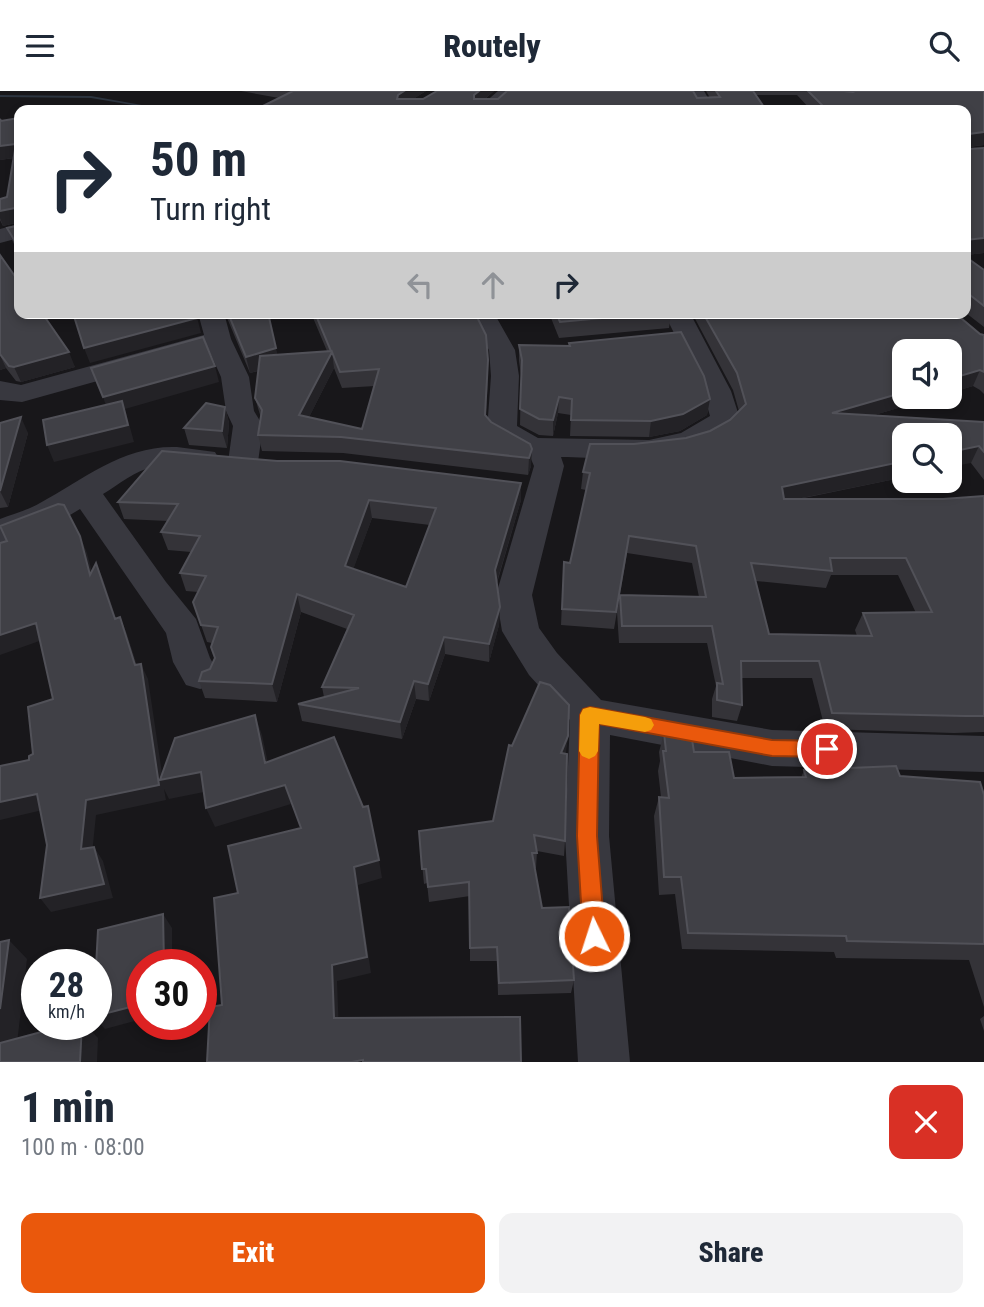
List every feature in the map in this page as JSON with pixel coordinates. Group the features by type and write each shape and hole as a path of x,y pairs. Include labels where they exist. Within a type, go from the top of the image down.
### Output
{"street":[{"path":"491,105 509,91"},
{"path":"487,319 515,349 505,376 502,430 545,454 549,466 528,489 514,595 521,631 543,664 590,715 772,748 984,754"},
{"path":"531,447 649,449 690,441 725,419 717,391 682,325 659,339"},
{"path":"0,389 6,393 22,394 215,326 235,377 240,411 248,426 255,463 176,456 146,457 48,513 0,532"},
{"path":"83,491 183,629 192,662 200,674"},
{"path":"590,715 587,836 604,1062"}],"building":[{"path":"293,91 404,91 397,99 423,99 437,91 479,91 474,95 474,99 498,99 507,91 693,91 697,98 720,97 716,91 753,91 763,105 265,105"},
{"path":"808,91 984,91 984,132 971,134 971,105 822,105"},
{"path":"0,119 14,119 14,144 0,146"},
{"path":"984,148 984,238 971,239 971,149"},
{"path":"14,156 14,208 0,211 0,199 7,197"},
{"path":"14,226 14,240 7,228"},
{"path":"0,255 14,275 14,319 46,319 69,352 14,367 9,366 0,354"},
{"path":"971,261 984,270 984,306 971,296"},
{"path":"75,319 193,319 84,348"},
{"path":"230,319 269,319 276,348 246,357"},
{"path":"318,319 478,319 486,335 488,360 485,415 491,422 530,444 532,449 529,458 341,437 258,435 262,410 255,398 260,356 331,351","holes":["332,352 340,372 379,369 362,429 299,415"]},
{"path":"559,319 592,319 560,322"},
{"path":"706,319 962,319 984,335 984,372 980,370 962,375 962,339 892,339 892,396 832,413 984,422 984,452 979,446 962,450 962,423 892,423 892,464 782,487 784,499 943,499 984,496 984,716 832,713 819,661 741,661 742,705 717,700 717,683 723,684 712,626 622,626 620,595 706,597 696,546 629,536 616,612 562,609 564,562 570,563 590,473 583,472 590,444 634,444 686,438 710,431 730,420 746,404 737,373","holes":["830,558 906,558 932,612 863,613 872,636 769,634 751,563 832,571"]},
{"path":"681,332 704,376 710,399 683,414 651,421 571,420 572,399 559,397 553,420 539,419 520,409 522,360 519,345 570,346 569,343"},
{"path":"203,337 215,366 103,397 91,368"},
{"path":"122,401 128,425 47,445 43,420"},
{"path":"206,403 225,407 222,431 184,428"},
{"path":"21,417 0,491 0,423"},
{"path":"162,451 277,461 340,461 521,483 495,570 500,607 489,644 444,637 428,684 414,681 400,722 298,704 359,688 322,687 354,615 297,594 272,684 199,681 202,672 210,669 215,658 211,647 218,627 201,625 193,602 206,576 180,573 200,536 161,532 178,504 118,502","holes":["369,500 436,508 406,587 345,566"]},
{"path":"58,504 64,505 80,536 90,575 96,563 115,619 120,617 135,665 141,664 159,785 86,800 81,849 94,847 104,884 40,898 47,845 37,794 0,802 0,766 29,760 29,756 33,754 28,707 53,699 36,623 0,635 0,543 7,541 0,526"},
{"path":"540,682 550,685 569,705 568,736 561,753 567,754 565,841 534,835 537,853 532,853 542,908 569,907 574,980 499,983 497,947 470,948 469,882 428,887 426,869 422,869 419,831 493,821 509,745 512,746"},
{"path":"255,715 265,763 334,737 363,807 368,806 379,860 354,867 367,957 332,965 334,1018 520,1017 521,1062 207,1062 208,1040 217,1040 217,1006 222,1005 214,898 238,893 228,846 301,828 285,785 206,808 201,772 160,780 175,738"},
{"path":"664,733 691,733 694,752 729,752 734,778 806,777 804,770 896,766 900,776 980,782 984,795 984,944 847,941 846,936 688,933 681,877 664,877 659,797 669,798 663,751 666,751"},
{"path":"163,914 164,949 126,949 126,1008 112,1012 112,949 97,949 98,930"},
{"path":"9,940 0,1009 0,942"},
{"path":"21,1037 21,1040 81,1040 80,1062 0,1062 0,1043"}],"waterway":[{"path":"0,96 91,97 138,105"}],"slow traffic":[{"path":"589,751 590,715 645,725"}],"route":[{"path":"594,936 587,836 590,715 772,748 827,749"}]}
